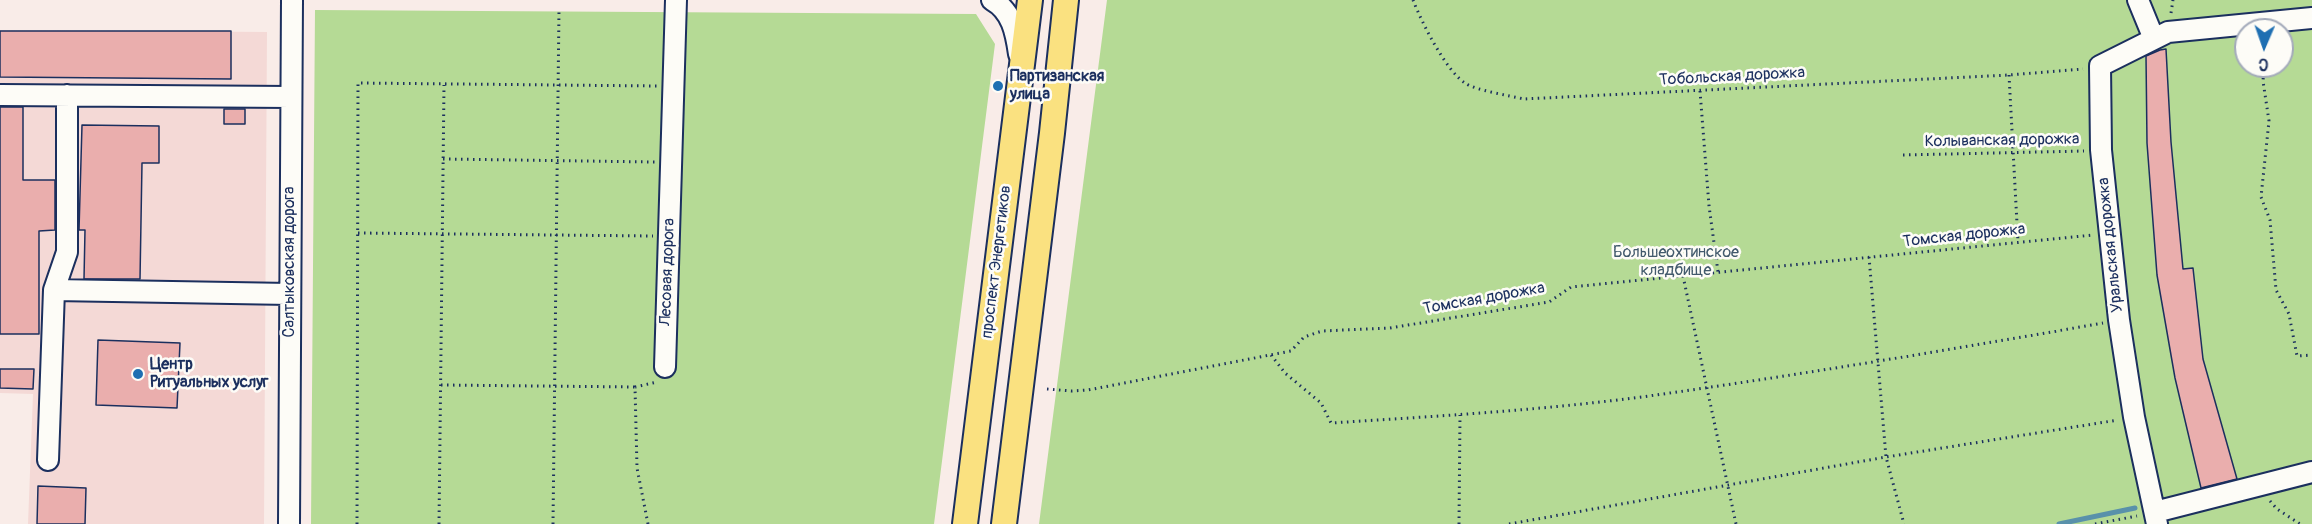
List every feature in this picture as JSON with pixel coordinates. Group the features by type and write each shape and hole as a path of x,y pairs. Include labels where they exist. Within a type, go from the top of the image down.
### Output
{"main road":[{"name":"проспект Энергетиков","path":"965,524 1030,0"},
{"path":"1004,524 1066,0"},
{"path":"1061,55 1072,36 1076,0"}],"street":[{"name":"Салтыковская дорога","path":"289,524 292,0"},
{"name":"Лесовая дорога","path":"665,367 676,0"},
{"path":"992,0 1000,4 1011,20 1021,64"},
{"path":"2138,0 2161,36"},
{"path":"2100,66 2161,36 2312,18"},
{"name":"Уральская дорожка","path":"2100,66 2101,150 2119,320 2134,417 2156,518"},
{"path":"0,95 291,97"},
{"path":"48,460 54,290 67,252 67,95"},
{"path":"54,290 290,294"},
{"path":"2156,518 2257,486 2312,472"}],"path":[{"name":"Тобольская дорожка","path":"1413,0 1443,58 1465,84 1524,99 2009,75 2072,71 2100,66"},
{"path":"554,524 559,9"},
{"path":"2009,75 2018,242"},
{"path":"2264,78 2269,121 2261,196 2270,220 2276,290 2289,314 2297,356 2312,355"},
{"path":"357,524 358,83 674,86"},
{"path":"439,524 444,85"},
{"path":"1700,91 1708,206 1718,272"},
{"name":"Колыванская дорожка","path":"1903,155 2101,150"},
{"path":"443,159 672,162"},
{"path":"358,233 669,237"},
{"name":"Томская дорожка","path":"1047,389 1071,392 1088,390 1292,351 1304,337 1322,331 1390,328 1549,302 1571,287 2110,233"},
{"path":"1869,257 1876,362 1886,457 1904,524"},
{"path":"1683,276 1736,524"},
{"path":"1271,355 1285,373 1321,403 1331,423 1460,415 1653,395 1876,362 2119,320"},
{"path":"441,385 635,387 657,382 665,367"},
{"path":"635,387 637,468 648,524"},
{"path":"1459,524 1460,415"},
{"path":"1509,524 1886,457 2134,417"},
{"path":"2257,486 2277,509 2300,524"},
{"path":"2095,524 2156,518"}],"shaded area":[{"path":"0,30 267,32 264,524 28,524 33,394 0,393"}],"green space":[{"name":"Большеохтинское кладбище","path":"1107,0 2312,0 2312,524 1039,524"},
{"path":"315,10 976,14 995,44 934,524 311,524"}],"building":[{"path":"0,31 231,31 231,79 0,77"},
{"path":"2166,49 2171,142 2183,269 2193,268 2203,359 2237,479 2201,488 2175,378 2157,275 2147,143 2146,56"},
{"path":"0,107 23,107 23,180 55,180 55,230 39,231 39,334 0,334"},
{"path":"224,109 245,109 245,124 224,124"},
{"path":"82,125 159,126 159,163 142,163 140,279 84,279 85,230 79,230"},
{"name":"Центр Ритуальных услуг","path":"98,340 180,343 177,408 96,405"},
{"path":"0,369 34,369 33,389 0,388"},
{"path":"38,486 86,488 85,524 37,524"}],"waterway":[{"path":"2059,524 2135,508"}],"place":[{"name":"Партизанская улица","path":"998,86"},
{"name":"Центр Ритуальных услуг","path":"138,374"}]}
